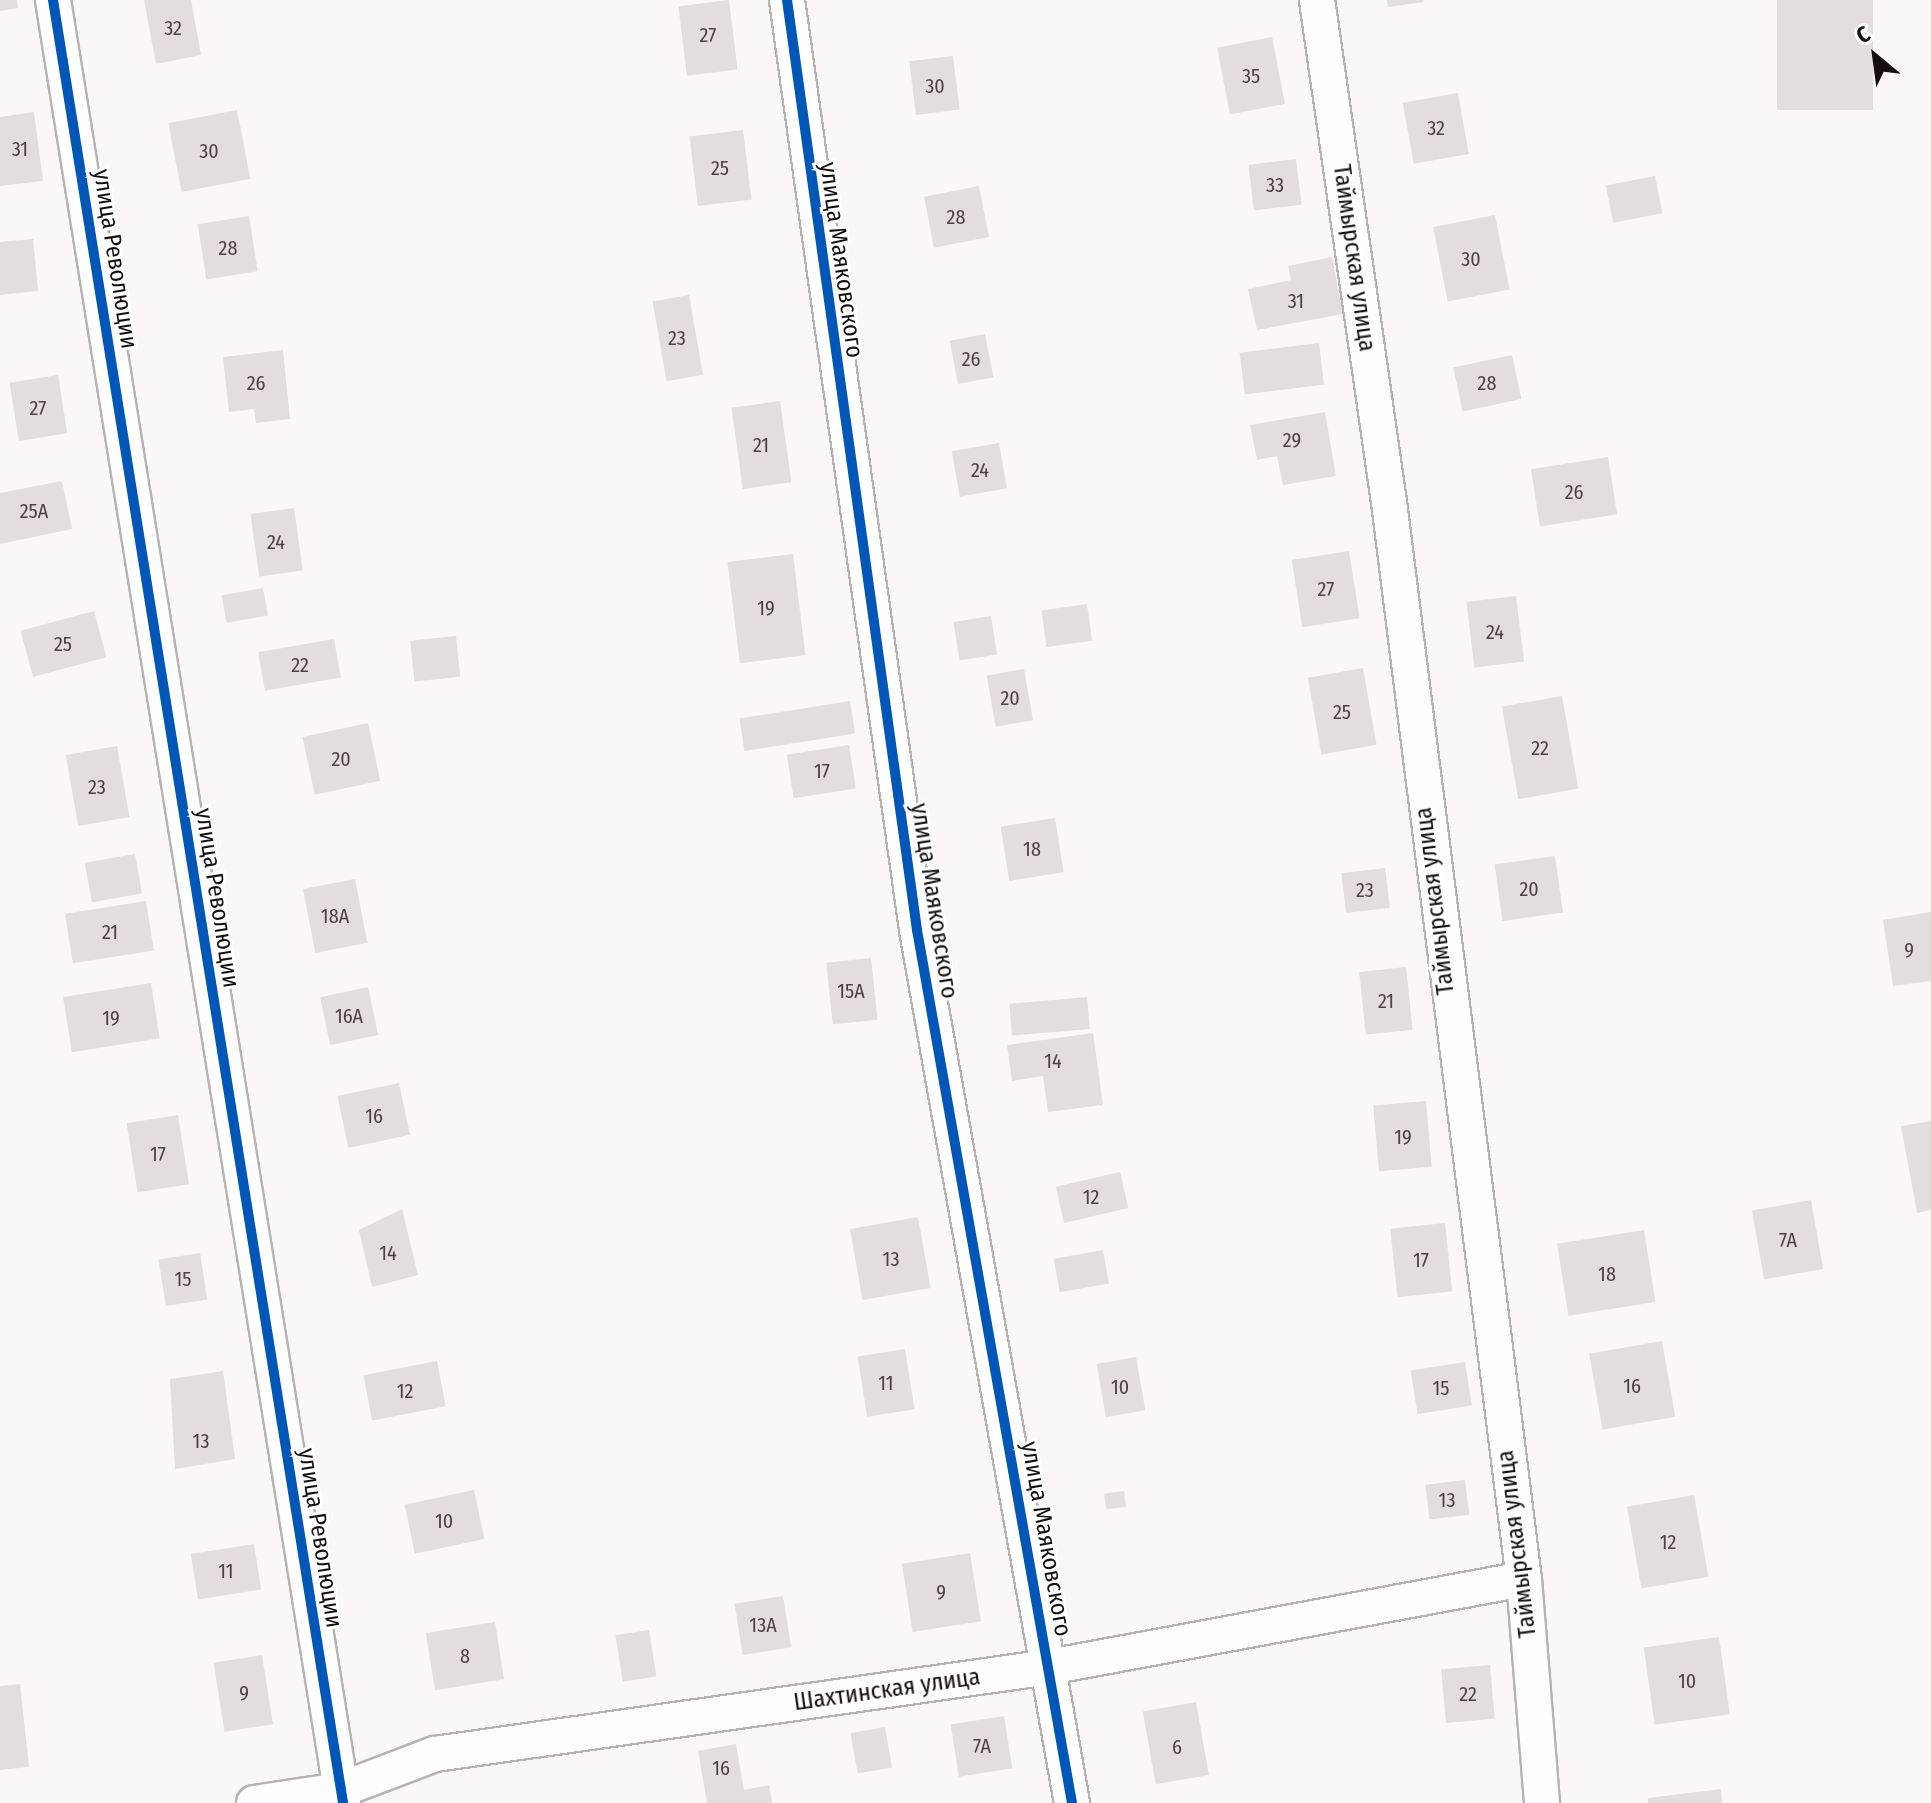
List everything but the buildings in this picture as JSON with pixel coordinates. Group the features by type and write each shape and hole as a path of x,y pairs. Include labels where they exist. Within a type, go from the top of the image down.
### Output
{"street":[{"name":"улица Революции","path":"53,0 341,1797"},
{"name":"улица Маяковского","path":"787,0 917,930 1072,1803"},
{"name":"Таймырская улица","path":"1317,0 1389,502 1524,1579 1542,1803"},
{"name":"Шахтинская улица","path":"254,1803 341,1797 435,1754 1049,1667 1524,1579"}],"cycle path":[{"path":"53,0 343,1803"},
{"path":"787,0 917,930 1072,1803"}]}
